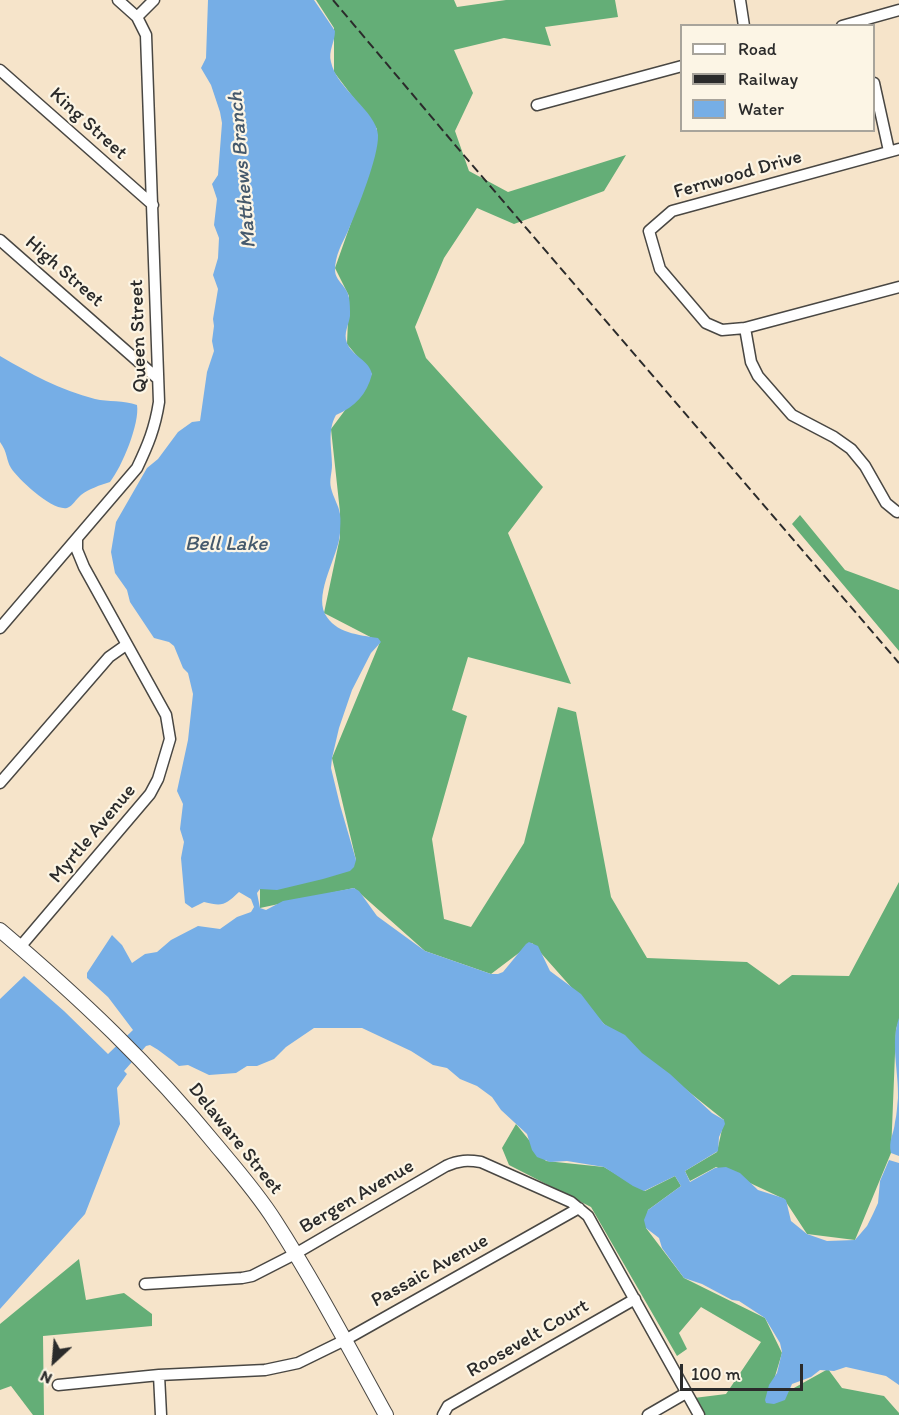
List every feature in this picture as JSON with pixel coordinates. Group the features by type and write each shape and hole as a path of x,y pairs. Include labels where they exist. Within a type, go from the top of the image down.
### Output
{"main road":[{"name":"Delaware Street","path":"0,930 118,1035 249,1185 295,1254 386,1415"}],"street":[{"name":"Queen Street","path":"0,628 137,468 156,425 159,402 146,35 137,17 118,0"},
{"path":"137,17 154,0"},
{"path":"740,0 744,24"},
{"path":"860,23 899,10"},
{"path":"537,105 680,66"},
{"name":"King Street","path":"0,70 153,205"},
{"path":"875,89 894,150"},
{"name":"Fernwood Drive","path":"894,150 672,211 650,231 660,269 706,322 722,330 745,328 899,287"},
{"name":"High Street","path":"0,240 157,378"},
{"path":"745,328 751,362 758,376 792,415 834,437 851,449 865,466 886,503 897,512"},
{"name":"Myrtle Avenue","path":"20,947 150,794 158,779 170,739 170,728 166,715 84,567 77,550 77,539"},
{"path":"0,783 109,657 126,645"},
{"name":"Bergen Avenue","path":"145,1284 252,1276 295,1254 456,1161 481,1162 571,1202 579,1208"},
{"path":"579,1208 588,1216 699,1415"},
{"name":"Passaic Avenue","path":"58,1385 265,1370 311,1358 579,1208"},
{"name":"Roosevelt Court","path":"443,1415 448,1406 634,1299"},
{"path":"159,1376 161,1415"},
{"path":"648,1415 686,1393"}],"green space":[{"path":"316,0 454,0 457,7 506,0 615,0 618,17 545,27 551,46 504,38 454,50 473,93 455,131 469,171 508,192 626,155 604,191 514,224 477,208 444,258 415,327 426,358 543,487 508,533 571,684 468,657 452,710 467,716 432,839 444,919 471,927 524,843 558,707 576,712 611,897 647,958 747,962 779,985 792,975 849,976 899,882 899,1021 896,1029 891,1153 855,1240 807,1234 784,1199 716,1167 690,1181 685,1171 717,1152 724,1120 604,1024 532,943 491,974 425,951 354,888 260,908 260,889 356,860 332,758 380,642 324,613 340,537 340,512 331,429 372,374 347,344 349,296 335,268 370,169 377,129 334,72 334,28"},
{"path":"800,515 845,570 899,590 899,651 792,524"},
{"path":"516,1124 546,1161 604,1167 645,1191 675,1176 681,1186 648,1210 646,1228 684,1278 765,1318 782,1353 767,1403 828,1369 842,1388 884,1396 899,1415 704,1415 694,1398 726,1394 761,1342 701,1307 679,1333 687,1349 677,1356 591,1207 509,1165 502,1148"},
{"path":"79,1259 86,1300 124,1293 152,1314 152,1326 43,1336 44,1415 33,1415 11,1386 0,1390 0,1324"}],"water":[{"name":"Bell Lake","path":"208,0 314,0 335,31 330,54 334,72 371,118 378,135 367,183 335,265 336,274 349,300 347,343 368,365 372,374 363,394 349,408 336,415 333,421 330,485 339,511 340,533 325,585 322,605 329,620 341,629 378,638 381,642 371,653 352,690 332,758 331,768 356,860 350,871 277,890 260,889 257,893 260,908 266,910 283,901 354,888 359,891 377,916 425,951 491,974 503,972 529,942 538,946 550,971 581,994 604,1024 625,1035 642,1053 670,1074 712,1113 724,1120 718,1151 685,1171 690,1182 715,1168 726,1167 740,1173 758,1190 786,1200 791,1221 807,1234 827,1241 855,1240 867,1226 878,1203 880,1181 889,1160 899,1163 899,1385 886,1376 846,1367 834,1371 820,1370 811,1377 792,1384 785,1400 774,1404 766,1403 769,1385 777,1373 782,1352 780,1343 765,1318 739,1301 684,1278 662,1248 659,1238 646,1228 644,1220 648,1210 681,1186 675,1176 644,1191 604,1167 567,1161 550,1162 537,1157 527,1134 501,1110 492,1097 477,1086 460,1079 447,1068 433,1065 411,1051 362,1028 314,1028 286,1047 274,1059 257,1066 247,1066 236,1073 209,1075 188,1065 179,1066 154,1047 146,1046 124,1071 127,1074 117,1088 120,1124 85,1214 0,1309 0,999 24,976 108,1054 133,1030 108,997 87,978 87,973 112,935 122,945 132,963 145,954 157,952 171,940 198,926 220,929 237,917 251,912 254,907 251,899 239,892 223,904 204,902 192,908 185,903 181,858 184,842 180,829 183,804 177,791 188,740 193,694 188,673 183,668 174,646 169,642 154,638 130,602 127,590 115,573 111,552 116,522 147,468 158,459 178,432 192,422 200,421 207,372 214,351 213,319 218,289 213,275 218,258 219,238 214,225 217,199 212,184 218,175 222,123 211,85 201,68 206,58"},
{"path":"0,356 70,391 95,399 137,405 136,423 129,445 110,482 84,493 69,507 61,508 45,500 15,473 9,465 0,442"},
{"path":"899,1018 899,1156 891,1153 890,1145 898,1098 895,1037"}],"railway":[{"path":"333,0 899,663"}],"water label":[{"name":"Matthews Branch","path":"243,170"}]}
